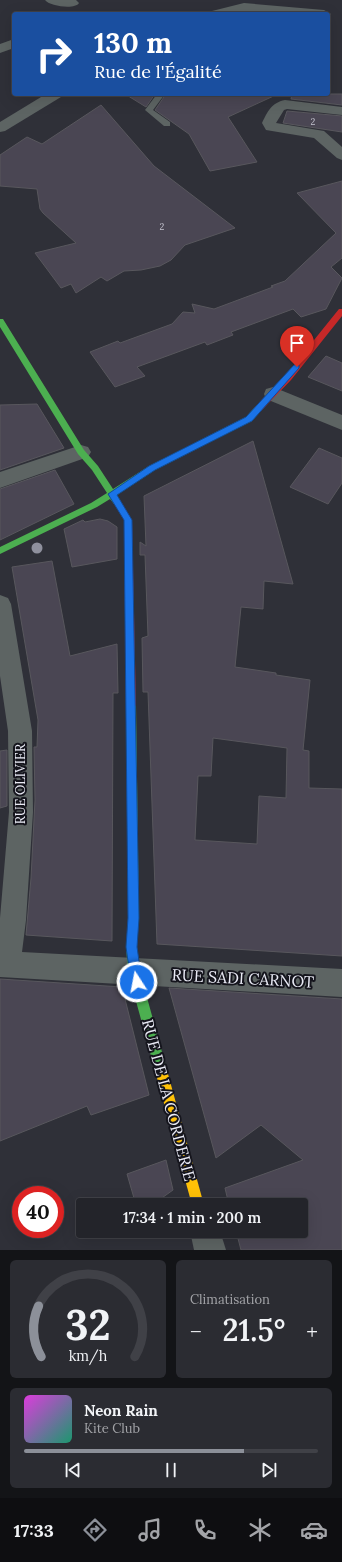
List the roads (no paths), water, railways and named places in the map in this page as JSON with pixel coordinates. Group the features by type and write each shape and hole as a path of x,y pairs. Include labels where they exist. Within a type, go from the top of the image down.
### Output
{"street":[{"path":"51,0 75,2"},
{"path":"65,12 75,2"},
{"path":"225,12 244,7 305,12"},
{"path":"0,49 12,44"},
{"path":"0,128 53,96"},
{"path":"342,111 284,104 278,107 269,123 270,127 319,134 342,155"},
{"path":"0,552 94,505 152,468 249,419 273,394 342,311"},
{"name":"RUE DE LA CORDERIE","path":"0,321 81,452 95,468 128,520 134,918 132,947 134,972 196,1198"},
{"path":"273,394 342,423"},
{"path":"0,480 81,452"},
{"name":"RUE OLIVIER","path":"0,604 20,732 20,812 13,920 3,964"},
{"name":"RUE SADI CARNOT","path":"3,964 342,983"},
{"path":"207,1238 210,1250"}],"lane":[{"path":"160,96 149,110 167,124"}]}
